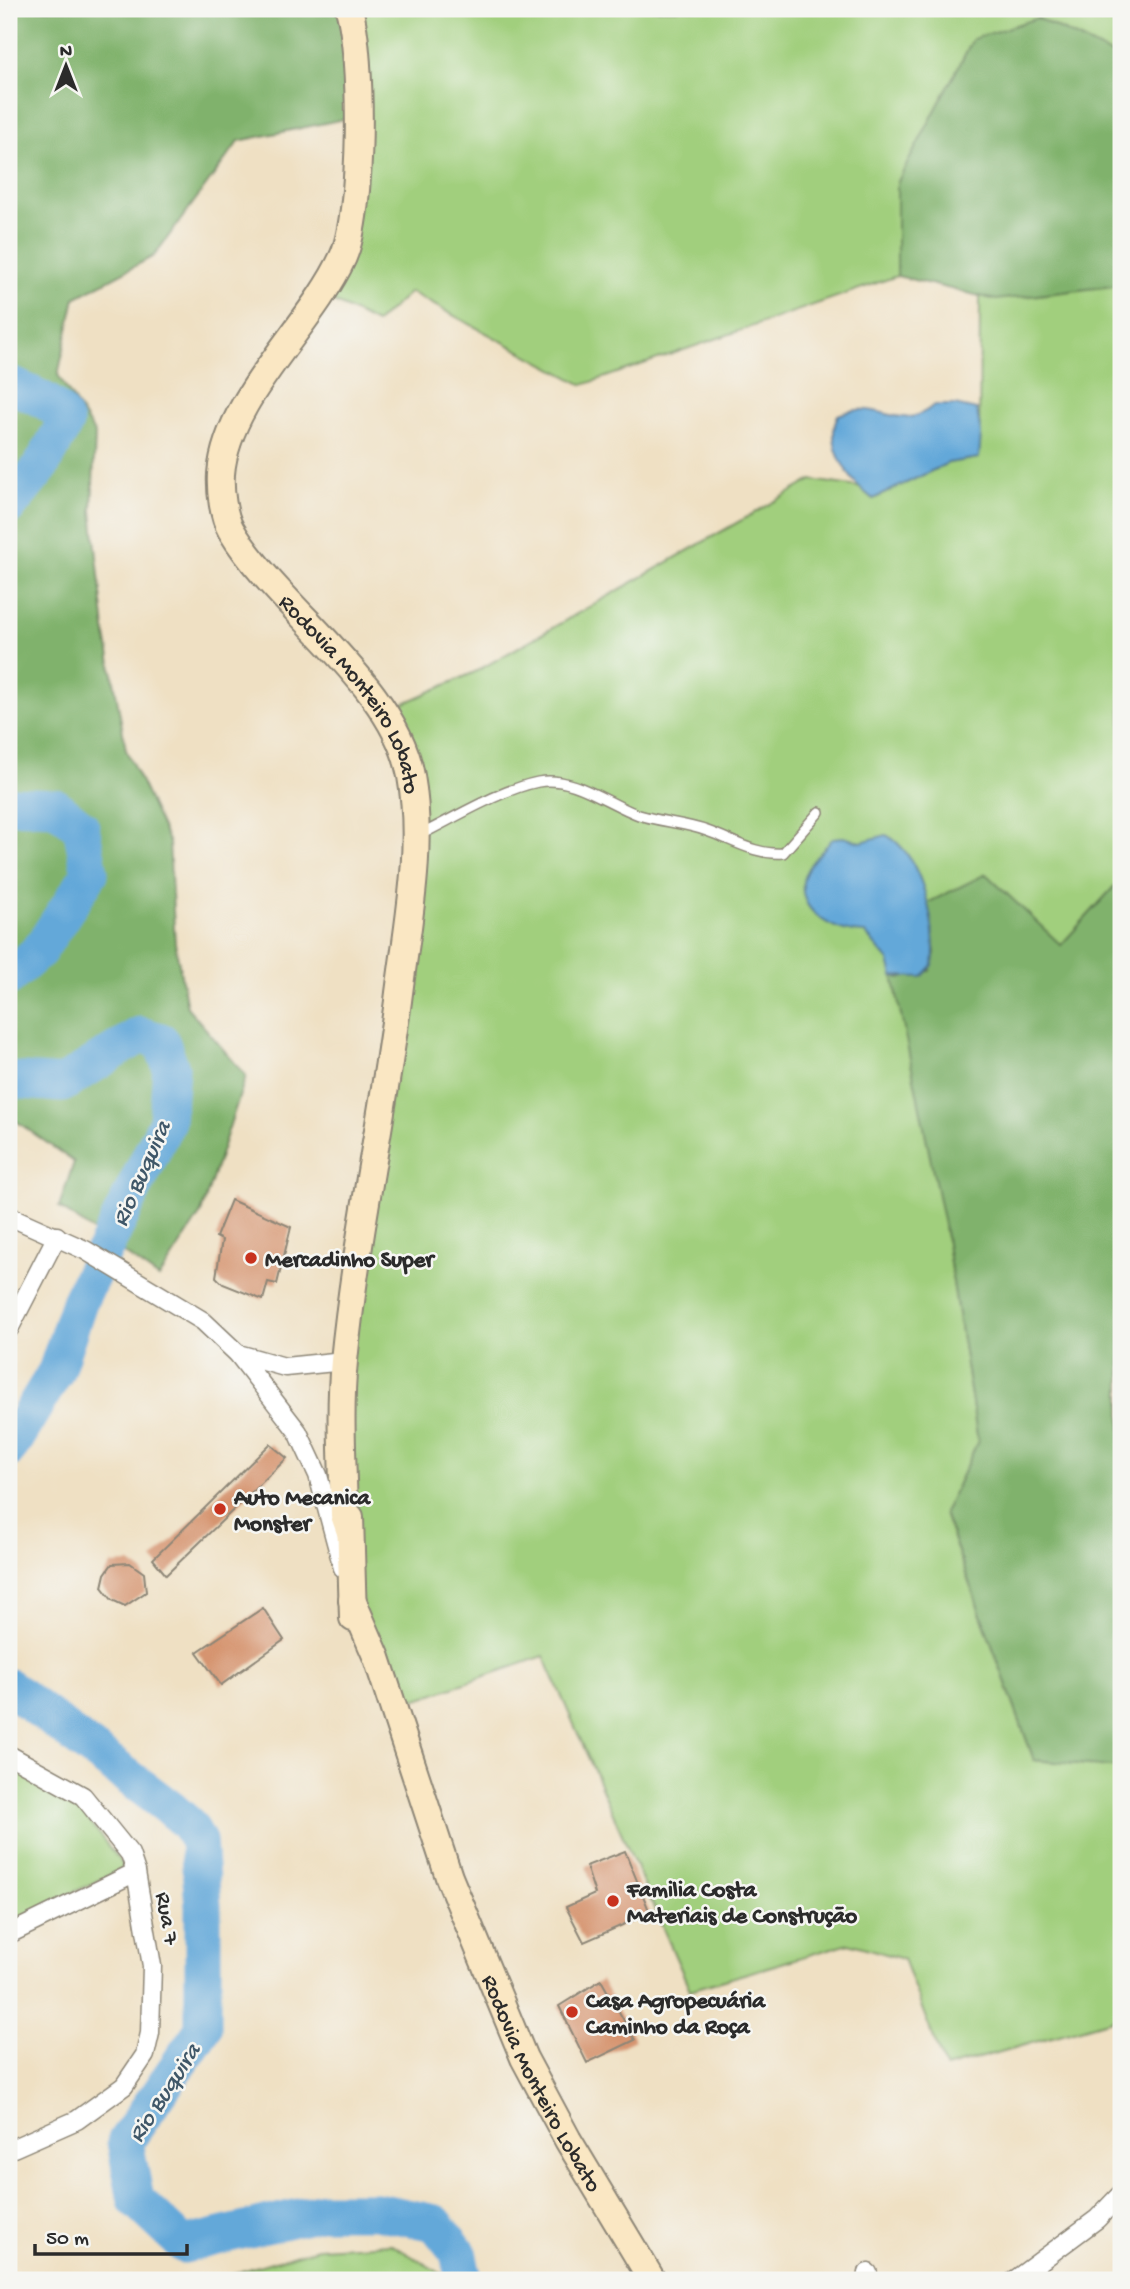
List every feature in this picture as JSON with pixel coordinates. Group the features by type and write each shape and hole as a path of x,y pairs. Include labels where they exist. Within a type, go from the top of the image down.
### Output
{"main road":[{"name":"Rodovia Monteiro Lobato","path":"349,9 358,65 359,116 354,205 348,239 337,268 234,424 221,476 229,527 290,603 360,682 398,736 410,769 417,815 384,1106 365,1212 344,1361 344,1515 350,1532 352,1600 377,1658 449,1877 524,2058 568,2140 652,2280"}],"street":[{"path":"9,1216 85,1250 204,1321 238,1354 298,1433 318,1475 352,1600"},
{"path":"9,1329 57,1236"},
{"path":"238,1354 285,1367 344,1361"},
{"name":"Rua 7","path":"9,1755 83,1796 130,1854 136,1872 152,1966 150,2032 145,2056 124,2086 77,2120 9,2150"},
{"path":"9,1934 136,1872"},
{"path":"1015,2280 1087,2227 1121,2194"}],"lane":[{"path":"415,837 485,803 538,782 557,782 585,790 639,815 705,830 766,854 783,853 819,812"}],"green space":[{"path":"9,9 348,9 359,116 239,141 154,256 75,298 58,375 95,434 92,511 105,629 126,750 169,843 175,943 187,1007 246,1076 201,1213 159,1278 59,1207 74,1162 9,1116"},
{"path":"349,9 1121,9 1121,59 1037,18 897,183 897,276 583,385 410,292 376,323 320,295 344,255"},
{"path":"1037,18 1121,59 1121,285 996,300 897,276 897,183 973,39"},
{"path":"1121,283 1121,879 1061,945 944,1225 978,1441 944,1514 1034,1760 1121,1768 1121,2010 1111,2020 945,2068 903,1959 849,1943 690,1990 544,1656 394,1707 352,1600 344,1361 417,815 384,712 475,672 812,480 858,487 873,499 948,463 979,458 980,295"},
{"path":"986,874 1061,945 1121,879 1121,1768 1034,1760 944,1513 978,1441 944,1225 893,976 900,978 930,971 935,953 927,903"},
{"path":"9,1766 80,1809 125,1868 9,1923"},
{"path":"391,2244 452,2280 212,2280 318,2248"}],"water":[{"path":"934,405 955,405 977,410 981,434 979,458 948,463 873,499 855,483 841,462 834,439 838,415 853,410 866,410 910,417 921,414"},
{"path":"886,835 899,844 909,858 918,874 930,912 933,965 922,977 893,976 889,961 865,933 844,930 823,920 807,904 803,894 807,871 833,838 843,837 861,842"}],"building":[{"name":"Mercadinho Super","path":"231,1200 291,1227 277,1284 268,1282 263,1300 223,1284 216,1277 222,1240 216,1237"},
{"name":"Auto Mecanica Monster","path":"270,1444 287,1458 166,1575 153,1559"},
{"path":"130,1563 144,1573 146,1592 125,1606 112,1600 102,1587 105,1574 112,1564"},
{"path":"263,1608 284,1640 221,1685 197,1652"},
{"name":"Familia Costa Materiais de Construção","path":"625,1851 650,1913 584,1942 566,1907 595,1894 586,1866"},
{"path":"601,1980 635,2040 587,2063 559,2006"}],"waterway":[{"name":"Rio Buquira","path":"9,384 49,404 62,416 65,423 40,468 9,506"},
{"name":"Rio Buquira","path":"9,805 56,807 81,827 90,873 39,951 9,977"},
{"name":"Rio Buquira","path":"9,1080 62,1084 140,1035 161,1041 171,1068 167,1121 79,1302 56,1371 9,1449"},
{"name":"Rio Buquira","path":"9,1687 171,1809 189,1825 198,1841 203,1906 203,2029 125,2142 136,2200 184,2245 323,2211 376,2211 435,2223 458,2252 464,2280"}],"place":[{"name":"Mercadinho Super","path":"251,1258"},
{"name":"Auto Mecanica Monster","path":"220,1509"},
{"name":"Familia Costa Materiais de Construção","path":"613,1901"},
{"name":"Casa Agropecuária Caminho da Roça","path":"572,2012"}]}
